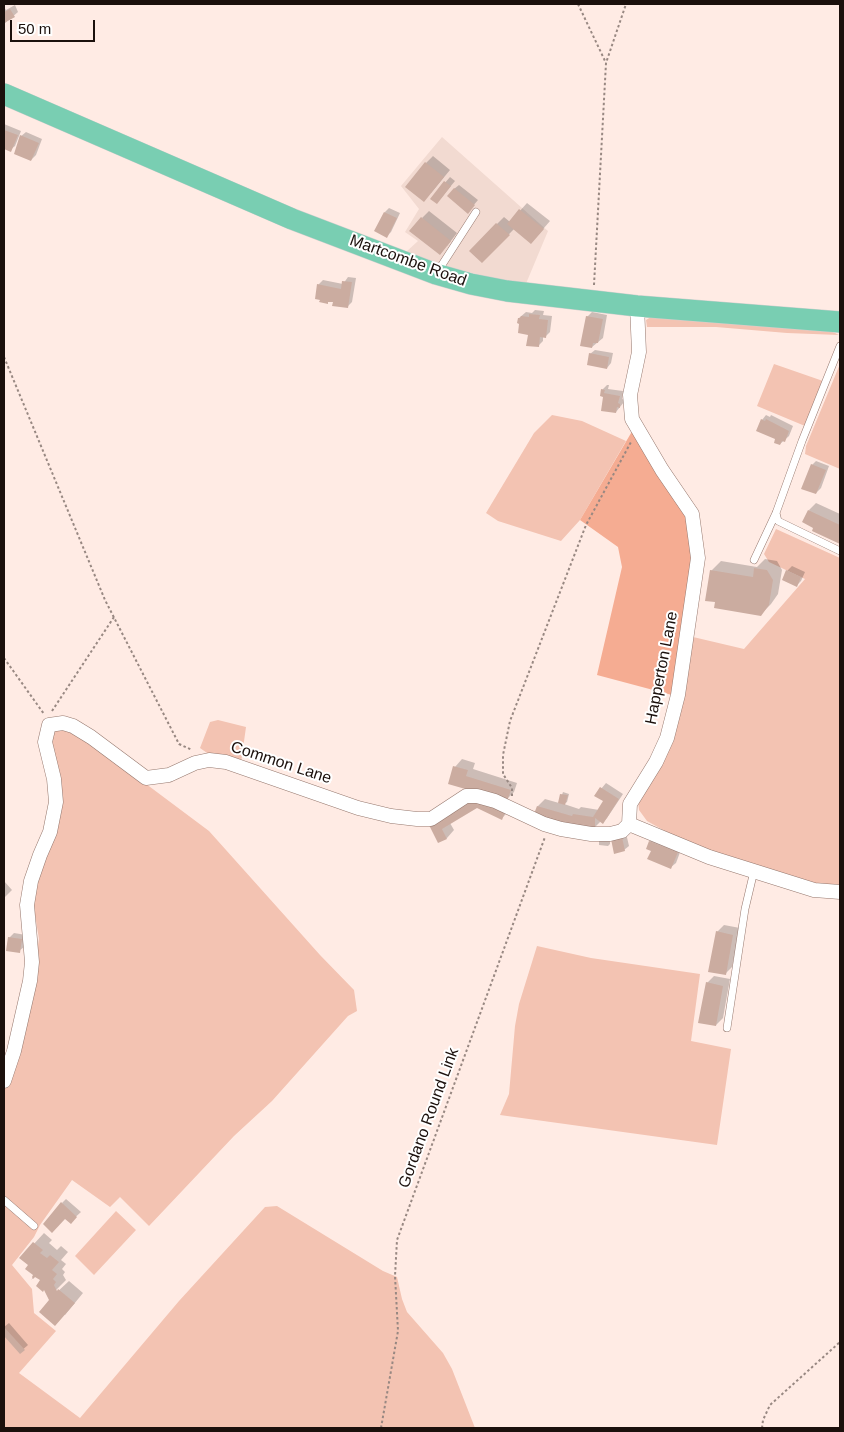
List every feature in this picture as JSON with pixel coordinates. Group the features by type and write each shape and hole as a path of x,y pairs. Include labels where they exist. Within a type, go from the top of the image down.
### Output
{"main road":[{"name":"Martcombe Road","path":"4,94 292,218 436,274 472,284 507,291 637,306 840,322"}],"street":[{"name":"Happerton Lane","path":"629,824 630,804 656,762 666,738 678,695 698,558 692,514 662,470 632,418 630,395 639,352 637,306"},
{"name":"Common Lane","path":"4,1081 14,1051 30,982 32,962 27,905 31,881 50,832 56,802 54,779 45,742 49,725 62,723 73,726 91,736 146,778 169,775 195,763 209,760 226,762 358,808 391,816 431,819 466,796 477,796 495,801 549,825 591,834 610,834 622,831 629,824"},
{"path":"629,824 700,853 754,871 814,890 840,892"}],"lane":[{"path":"436,274 476,212"},
{"path":"754,560 776,514 802,441 840,346"},
{"path":"776,514 778,521 840,551"},
{"path":"727,1028 745,909 754,871"},
{"path":"4,1200 34,1226"}],"path":[{"path":"578,4 606,63"},
{"path":"594,301 606,63 626,4"},
{"path":"4,357 105,600 179,744 209,760"},
{"path":"510,808 512,788 503,774 503,755 510,721 586,525 638,429"},
{"path":"4,658 47,718 114,617"},
{"name":"Gordano Round Link","path":"380,1428 398,1331 396,1240 549,825"},
{"path":"762,1428 763,1420 770,1405 840,1342"}],"shaded area":[{"path":"442,137 548,231 525,286 432,263 406,252 418,241 405,232 419,209 401,186"},
{"path":"651,317 829,330 839,335 716,327 647,327 646,320"},
{"path":"774,364 823,381 805,426 757,406"},
{"path":"840,364 840,469 805,454 806,446"},
{"path":"552,415 582,421 626,441 580,520 561,541 498,521 486,513 534,433"},
{"path":"634,428 687,515 695,557 672,695 597,675 622,567 618,547 580,520"},
{"path":"776,529 840,558 840,888 816,887 681,840 647,821 639,810 638,800 643,790 693,637 744,649 805,579 769,562 764,554"},
{"path":"218,720 246,727 241,763 210,755 200,748 210,722"},
{"path":"57,729 68,730 102,751 209,831 320,955 354,990 357,1011 348,1016 272,1101 234,1136 149,1226 120,1197 110,1207 72,1180 40,1225 34,1237 12,1265 32,1289 34,1313 56,1331 19,1373 80,1418 179,1301 265,1207 277,1206 383,1271 397,1277 407,1312 443,1353 452,1369 475,1428 4,1428 4,1092 19,1047 39,939 33,903 36,875 57,830 50,742 52,733"},
{"path":"537,946 591,958 700,974 691,1041 731,1049 717,1145 500,1115 509,1094 515,1026 519,1004"},
{"path":"116,1211 136,1230 94,1275 75,1256"}],"building":[{"path":"10,9 15,17 4,23 4,12"},
{"path":"4,130 18,135 11,152 4,149"},
{"path":"20,135 39,143 31,161 14,154"},
{"path":"425,162 444,177 424,202 405,187"},
{"path":"444,181 451,186 437,204 430,199"},
{"path":"454,188 475,205 468,214 447,196"},
{"path":"519,209 544,229 531,244 507,224"},
{"path":"384,212 397,218 387,238 374,231"},
{"path":"421,217 451,241 440,255 409,231"},
{"path":"496,223 510,235 482,263 469,251"},
{"path":"342,281 352,282 348,308 332,306 333,302 328,302 328,304 315,299 317,284 341,289"},
{"path":"529,314 540,315 539,319 548,320 546,338 540,337 539,347 526,346 528,335 518,333 518,318 521,316 529,317"},
{"path":"586,316 603,319 598,343 593,343 592,348 580,346"},
{"path":"589,353 609,357 607,369 587,365"},
{"path":"601,389 605,390 604,393 620,396 618,403 620,408 617,407 616,413 601,411 603,397 600,396"},
{"path":"761,419 765,421 766,419 789,431 785,442 782,441 780,445 774,443 775,439 756,431"},
{"path":"811,464 826,470 816,494 801,489"},
{"path":"808,510 840,525 840,544 812,531 813,528 802,522"},
{"path":"754,568 767,570 773,580 769,605 761,616 714,608 715,602 705,601 710,570 753,577"},
{"path":"786,570 801,577 797,587 782,580"},
{"path":"453,766 468,770 466,776 511,790 507,801 448,784"},
{"path":"600,787 619,799 603,824 595,818 595,828 551,821 534,814 537,806 572,816 573,814 593,817 603,801 594,796"},
{"path":"560,794 568,795 565,805 558,803"},
{"path":"471,801 506,810 502,820 477,808 442,829 447,839 438,843 429,825"},
{"path":"622,837 625,851 614,854 611,839"},
{"path":"649,841 678,852 671,869 647,859 651,851 646,849"},
{"path":"716,931 733,935 726,975 708,972"},
{"path":"8,937 22,939 20,953 6,951"},
{"path":"706,982 723,986 716,1026 698,1023"},
{"path":"61,1202 77,1217 71,1224 65,1219 52,1233 43,1224"},
{"path":"33,1242 43,1250 40,1253 47,1258 50,1255 59,1262 52,1270 57,1274 53,1279 56,1282 54,1285 57,1291 58,1289 75,1303 55,1326 39,1312 49,1300 44,1290 43,1292 36,1286 40,1280 35,1277 33,1279 33,1275 25,1269 28,1265 19,1258"},
{"path":"4,1327 25,1350 20,1354 4,1336"}]}
